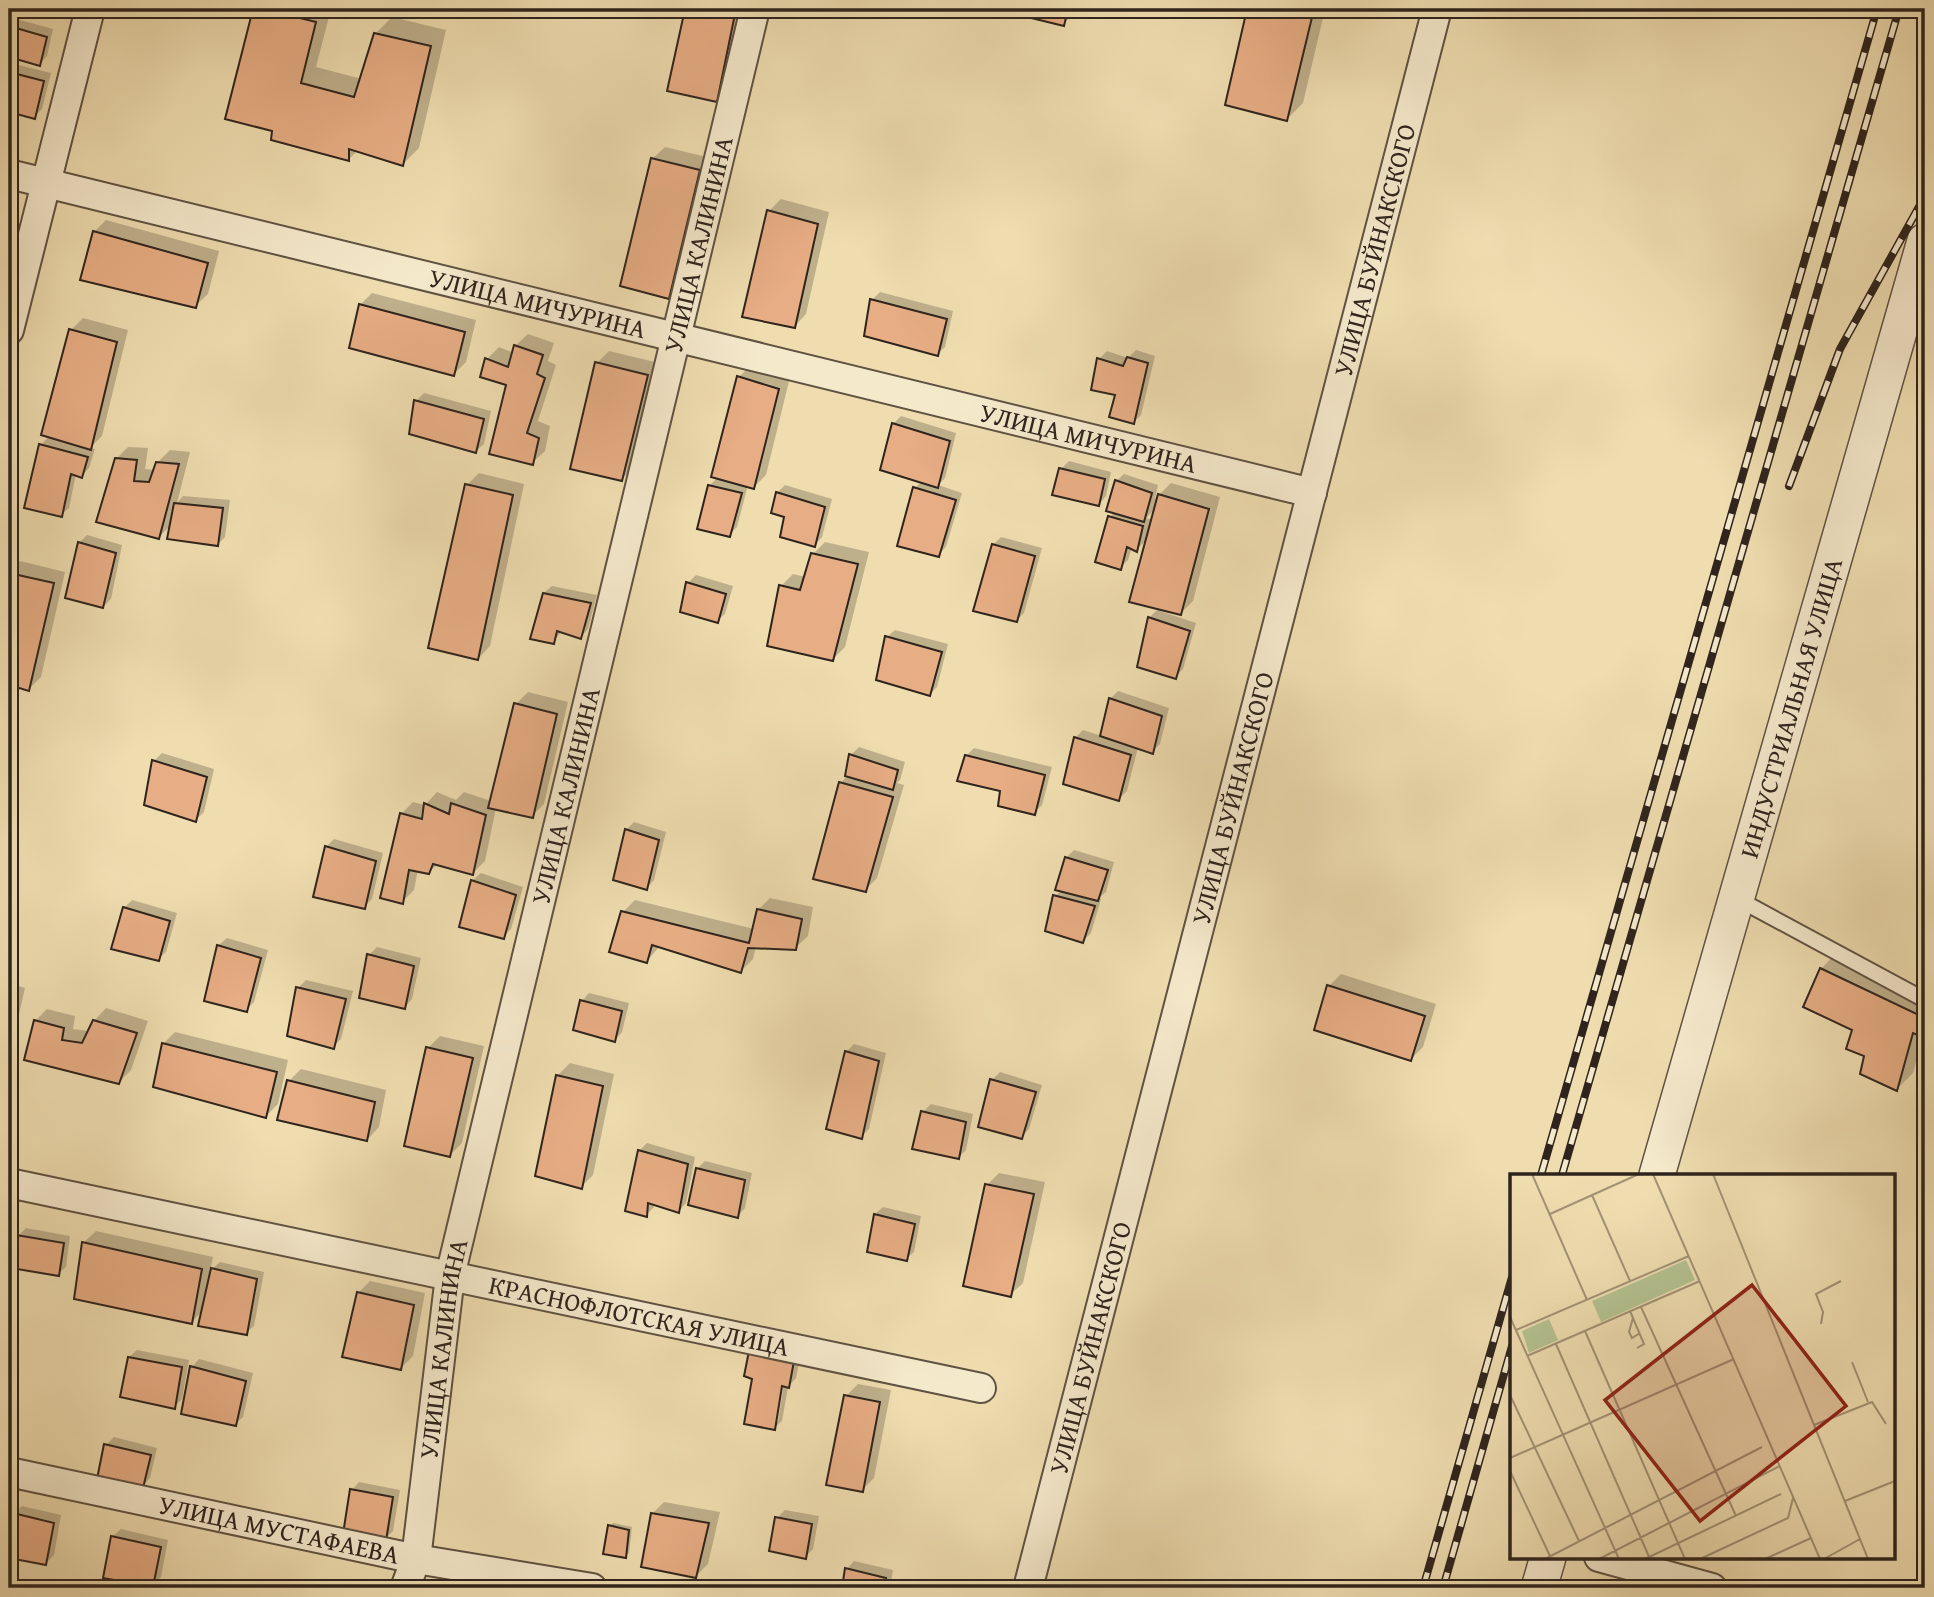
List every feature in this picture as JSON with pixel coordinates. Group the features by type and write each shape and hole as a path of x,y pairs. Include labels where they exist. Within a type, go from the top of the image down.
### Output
{"street":[{"path":"9,330 90,9"},
{"name":"УЛИЦА КАЛИНИНА","path":"405,1588 416,1559 450,1276 755,9"},
{"name":"УЛИЦА БУЙНАКСКОГО","path":"1028,1588 1437,9"},
{"name":"УЛИЦА МИЧУРИНА","path":"9,174 1312,493"},
{"name":"ИНДУСТРИАЛЬНАЯ УЛИЦА","path":"1657,1174 1925,241"},
{"name":"КРАСНОФЛОТСКАЯ УЛИЦА","path":"9,1184 981,1388"},
{"name":"УЛИЦА МУСТАФАЕВА","path":"9,1472 416,1559 592,1588"},
{"path":"1539,1588 1548,1558"},
{"path":"1603,1558 1712,1588"}],"lane":[{"path":"1737,899 1925,1000"}],"building":[{"path":"253,9 264,9 316,22 301,83 354,97 374,33 431,46 403,166 349,149 349,161 271,140 272,131 225,119"},
{"path":"685,9 736,9 717,102 667,91"},
{"path":"1021,9 1068,9 1064,26 1019,15"},
{"path":"1247,9 1314,9 1287,121 1225,105"},
{"path":"9,26 47,37 40,66 9,57"},
{"path":"9,72 44,81 35,119 9,112"},
{"path":"651,158 700,170 669,299 620,286"},
{"path":"767,210 818,224 795,328 742,317"},
{"path":"93,231 208,263 196,308 80,280"},
{"path":"870,299 947,319 938,356 864,336"},
{"path":"359,304 465,332 454,376 349,348"},
{"path":"69,329 117,342 91,450 41,435"},
{"path":"514,345 543,355 537,374 545,378 527,433 539,438 533,465 489,454 506,385 480,377 485,358 508,367"},
{"path":"1127,357 1148,363 1134,424 1109,417 1115,395 1091,390 1097,358 1123,366"},
{"path":"595,362 648,375 622,481 570,469"},
{"path":"737,376 779,389 754,489 711,477"},
{"path":"414,400 484,419 476,453 409,434"},
{"path":"892,423 950,441 938,488 880,470"},
{"path":"39,444 88,457 82,478 71,474 62,517 24,508"},
{"path":"115,458 137,460 134,481 149,482 156,462 179,464 159,539 96,522"},
{"path":"1059,468 1105,479 1099,506 1052,495"},
{"path":"1115,480 1152,493 1144,522 1106,511"},
{"path":"465,484 513,495 478,660 428,648"},
{"path":"708,485 742,493 730,537 697,529"},
{"path":"913,487 956,500 939,557 897,546"},
{"path":"776,492 825,507 815,547 780,537 784,517 771,513"},
{"path":"1158,494 1209,509 1181,615 1129,602"},
{"path":"174,503 223,508 218,546 167,539"},
{"path":"1108,516 1143,526 1137,552 1127,547 1121,570 1095,562"},
{"path":"78,542 116,553 103,608 65,598"},
{"path":"992,544 1035,556 1017,622 973,611"},
{"path":"811,553 858,564 833,661 767,646 779,585 800,590"},
{"path":"9,573 54,583 29,691 9,685"},
{"path":"686,582 726,594 718,623 680,612"},
{"path":"543,593 591,603 581,639 557,631 554,644 530,639"},
{"path":"1148,617 1190,631 1176,679 1137,667"},
{"path":"885,636 942,652 930,696 876,680"},
{"path":"1109,698 1162,716 1153,754 1100,736"},
{"path":"514,703 557,714 533,818 488,808"},
{"path":"1074,737 1131,755 1119,801 1063,784"},
{"path":"849,754 898,770 893,790 845,776"},
{"path":"965,755 1045,775 1035,815 998,806 1000,791 957,781"},
{"path":"152,760 207,777 196,822 144,805"},
{"path":"839,782 893,797 866,892 813,879"},
{"path":"424,803 449,814 451,803 486,815 473,875 433,864 429,874 409,870 403,904 380,898 400,813 422,819"},
{"path":"625,829 659,840 647,890 613,880"},
{"path":"325,846 376,861 365,909 313,897"},
{"path":"1065,857 1108,870 1098,901 1055,890"},
{"path":"471,880 516,895 504,939 459,927"},
{"path":"1053,895 1095,906 1083,943 1045,931"},
{"path":"123,907 170,921 159,961 111,949"},
{"path":"757,909 802,919 796,950 748,948 741,973 652,945 647,963 609,952 621,911 749,943"},
{"path":"217,945 261,958 247,1012 204,1001"},
{"path":"367,954 414,966 405,1009 359,998"},
{"path":"1820,968 1925,1018 1925,1038 1913,1033 1897,1091 1860,1074 1864,1056 1846,1049 1852,1030 1803,1007"},
{"path":"1327,985 1425,1016 1411,1061 1314,1030"},
{"path":"296,987 346,999 334,1049 287,1036"},
{"path":"580,1000 622,1011 615,1042 573,1030"},
{"path":"34,1020 64,1028 62,1040 82,1043 93,1020 137,1033 119,1084 24,1060"},
{"path":"162,1043 277,1072 266,1118 153,1087"},
{"path":"426,1047 473,1058 450,1157 404,1146"},
{"path":"845,1051 879,1061 862,1139 826,1129"},
{"path":"556,1075 603,1086 582,1189 535,1176"},
{"path":"1925,1076 1925,1099 1918,1096"},
{"path":"990,1079 1036,1092 1022,1139 978,1127"},
{"path":"287,1080 375,1102 367,1141 277,1120"},
{"path":"921,1111 966,1122 959,1159 912,1149"},
{"path":"638,1150 688,1164 679,1213 648,1203 647,1217 625,1211"},
{"path":"696,1168 745,1180 738,1218 688,1205"},
{"path":"985,1184 1034,1194 1011,1297 963,1286"},
{"path":"874,1214 915,1224 907,1261 867,1252"},
{"path":"16,1235 64,1243 59,1276 11,1268"},
{"path":"82,1242 202,1269 192,1324 74,1299"},
{"path":"211,1268 257,1279 247,1335 198,1326"},
{"path":"357,1292 414,1305 401,1370 342,1357"},
{"path":"749,1351 794,1361 789,1388 782,1386 775,1430 744,1424 752,1379 744,1376"},
{"path":"128,1357 182,1367 175,1409 120,1397"},
{"path":"190,1366 246,1381 236,1426 181,1414"},
{"path":"844,1395 880,1402 863,1492 826,1485"},
{"path":"104,1444 151,1455 143,1488 97,1479"},
{"path":"350,1489 393,1497 386,1541 343,1534"},
{"path":"13,1513 54,1523 46,1565 9,1558 9,1532"},
{"path":"651,1513 709,1523 696,1578 641,1567"},
{"path":"775,1517 812,1524 806,1559 769,1551"},
{"path":"608,1525 629,1530 626,1558 603,1554"},
{"path":"111,1536 161,1547 153,1587 103,1578"},
{"path":"845,1568 886,1578 884,1588 842,1588"}],"railway":[{"path":"1541,1174 1877,9"},
{"path":"1562,1174 1899,9"},
{"path":"1789,486 1840,349 1925,196"},
{"path":"1423,1588 1510,1284"},
{"path":"1443,1588 1510,1353"}]}
